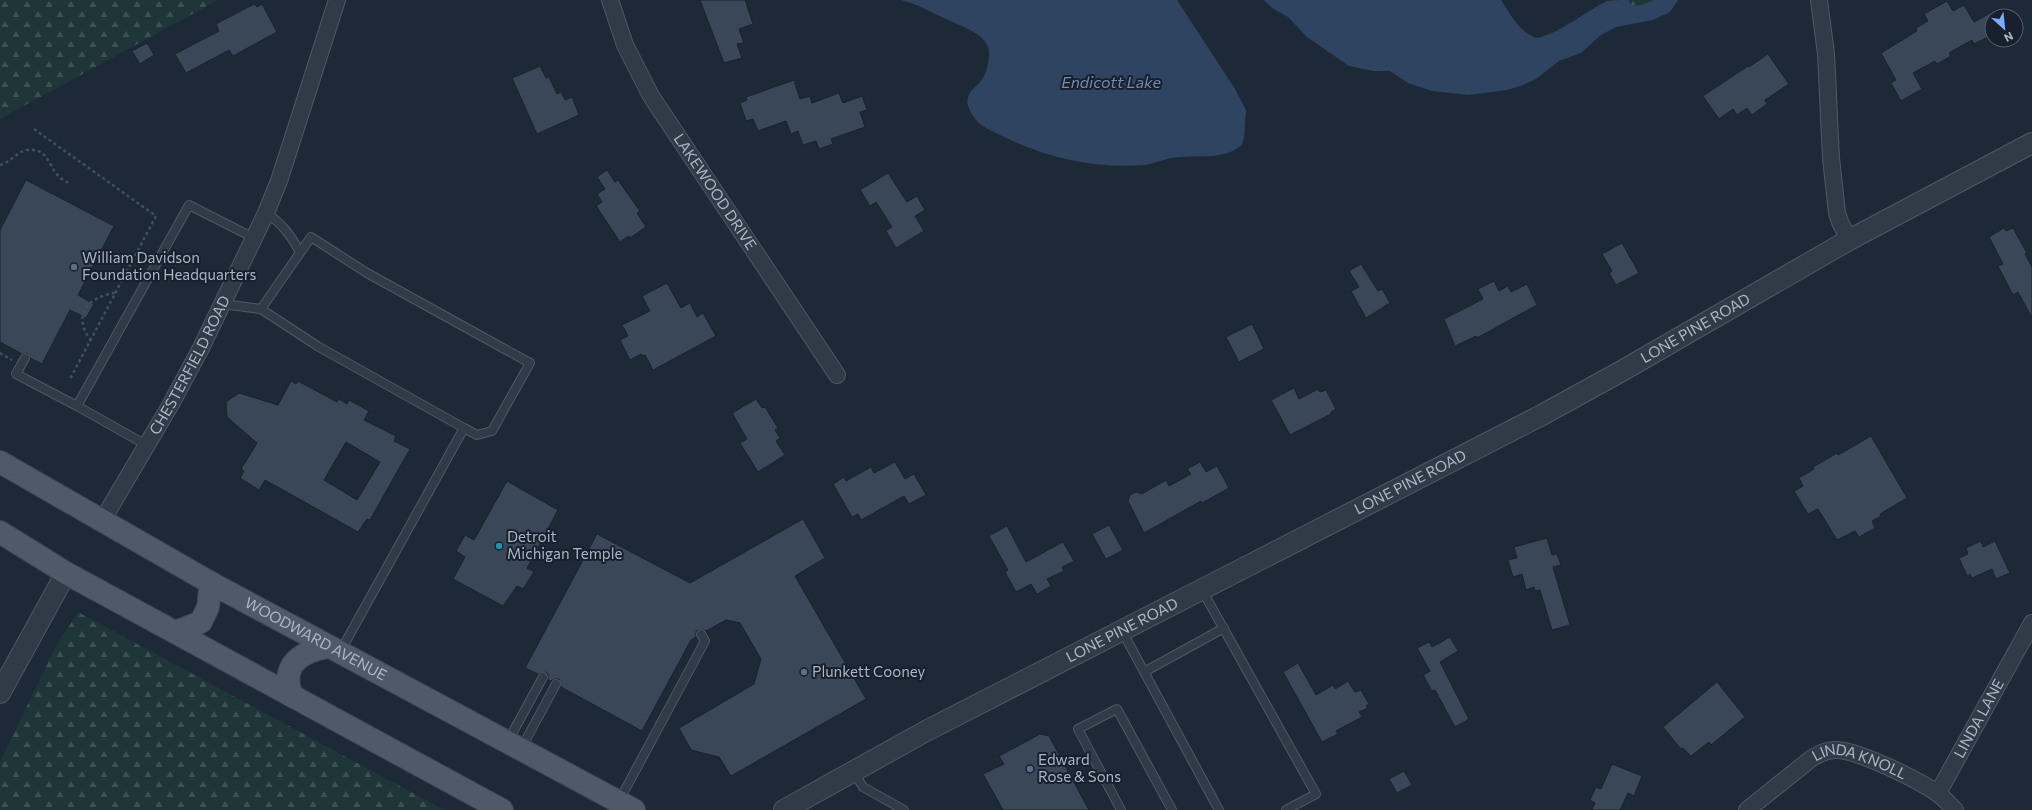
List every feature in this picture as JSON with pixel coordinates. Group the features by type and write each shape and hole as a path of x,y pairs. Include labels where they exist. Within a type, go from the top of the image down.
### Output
{"main road":[{"name":"WOODWARD AVENUE","path":"0,462 211,583 626,806"},
{"path":"0,532 66,573 502,810"},
{"path":"176,632 201,622 208,607 211,583"},
{"path":"292,696 288,685 288,672 292,664 300,656 315,649 334,650"}],"street":[{"name":"CHESTERFIELD ROAD","path":"102,521 148,446 190,369 266,214 279,180 338,0"},
{"name":"LAKEWOOD DRIVE","path":"610,0 625,45 651,96 836,375"},
{"path":"1819,0 1826,54 1837,213 1849,240"},
{"name":"LONE PINE ROAD","path":"784,810 926,731 1546,412 1620,372 1849,240 2032,144"},
{"path":"0,693 66,573"},
{"name":"LINDA LANE","path":"1938,793 2032,623"},
{"name":"LINDA KNOLL","path":"1747,810 1812,758 1833,749 1857,754 1938,793"},
{"path":"1938,793 1954,810"}],"lane":[{"path":"77,406 189,205 254,238"},
{"path":"266,214 281,224 288,232 300,252"},
{"path":"222,304 261,309 319,346 477,435 492,431 530,363 366,273 311,237 261,309"},
{"path":"25,358 16,374 148,446"},
{"path":"334,650 464,428"},
{"path":"1202,589 1316,794 1286,810"},
{"path":"1144,672 1224,628"},
{"path":"1122,631 1219,810"},
{"path":"626,806 705,641 701,634"},
{"path":"514,746 543,677"},
{"path":"514,746 556,684"},
{"path":"1121,810 1078,729 1117,708 1172,810"},
{"path":"853,771 863,787 904,810"}],"path":[{"path":"34,129 156,216 70,379"},
{"path":"0,165 4,164 20,152 38,150 45,154 59,178 70,184"},
{"path":"91,341 82,323 83,313 92,300 103,295 116,293"}],"green space":[{"path":"0,0 218,0 0,119"},
{"path":"1629,0 1654,0 1642,5 1631,6"},
{"path":"78,612 444,810 0,810 0,762 55,648"}],"water":[{"name":"Endicott Lake","path":"901,0 1177,0 1235,89 1246,110 1242,145 1235,150 1220,155 1176,157 1145,165 1127,166 1090,163 1055,156 1038,151 1004,137 978,122 970,110 967,101 971,91 983,78 987,69 989,48 986,42 967,28"},
{"path":"1264,0 1501,0 1516,23 1526,32 1538,38 1557,31 1598,5 1607,1 1629,0 1631,6 1642,5 1654,0 1678,0 1670,12 1653,20 1616,27 1601,35 1581,53 1559,61 1536,79 1523,85 1507,90 1469,95 1432,91 1408,83 1390,71 1373,71 1349,66 1307,37 1288,17 1272,8"}],"building":[{"path":"700,0 745,0 753,24 739,29 744,43 737,44 742,58 724,63"},
{"path":"1947,1 1953,11 1964,5 1974,22 1984,16 1984,39 1974,44 1972,40 1949,53 1951,56 1937,64 1935,61 1913,73 1922,89 1901,101 1891,83 1896,80 1881,53 1917,31 1916,28 1928,21 1924,14"},
{"path":"254,4 257,7 262,4 277,32 233,56 229,50 186,73 175,54 219,31 216,24"},
{"path":"147,43 154,55 140,64 132,51"},
{"path":"1768,54 1789,84 1765,100 1767,104 1752,115 1747,108 1737,115 1733,109 1719,119 1703,96"},
{"path":"540,66 546,78 549,77 557,94 561,92 565,100 572,97 579,115 537,134 512,78"},
{"path":"794,80 800,99 810,96 812,103 839,93 843,103 862,96 867,110 860,112 865,127 831,139 833,144 819,149 816,141 803,145 798,131 791,134 786,121 758,131 753,119 746,121 740,103 747,100 746,97"},
{"path":"607,170 615,182 618,180 640,211 637,213 646,227 630,238 629,236 620,242 596,206 602,202 597,194 605,189 597,177"},
{"path":"888,173 907,202 917,196 925,210 915,216 924,231 896,248 886,231 892,227 876,202 870,206 860,190"},
{"name":"William Davidson Foundation Headquarters","path":"26,180 114,226 78,295 94,304 86,318 70,310 42,364 30,358 27,353 22,354 0,342 0,230"},
{"path":"2004,228 2006,231 2013,228 2027,253 2025,254 2032,267 2032,318 2018,292 2013,295 1998,266 2003,264 1989,237"},
{"path":"1622,243 1639,273 1616,285 1609,273 1612,271 1602,254"},
{"path":"1361,264 1378,291 1382,289 1390,303 1366,318 1351,291 1359,287 1349,271"},
{"path":"1494,281 1499,291 1508,286 1511,292 1527,284 1537,305 1477,338 1476,336 1455,346 1444,319 1483,299 1478,289"},
{"path":"667,283 681,308 690,303 697,317 703,313 716,336 653,370 645,355 643,356 641,354 630,360 620,340 628,336 622,325 650,311 642,296"},
{"path":"1252,324 1264,349 1239,362 1226,337"},
{"path":"291,381 296,384 298,381 337,402 339,399 347,404 349,400 369,411 364,420 396,436 394,441 410,449 370,520 367,519 358,532 265,480 259,490 240,478 244,471 241,469 257,443 227,417 226,402 239,393 278,405","holes":["346,442 380,462 357,500 324,480"]},
{"path":"1294,388 1299,399 1318,389 1320,392 1326,390 1336,409 1331,412 1331,414 1290,435 1271,400"},
{"path":"756,399 762,408 765,407 778,428 775,430 780,438 776,441 785,455 758,472 740,443 747,439 732,413"},
{"path":"1871,436 1907,498 1880,514 1881,516 1872,521 1875,528 1859,537 1855,531 1837,540 1818,509 1808,514 1794,491 1803,486 1799,478 1814,469 1813,467 1837,453 1838,455"},
{"path":"895,462 905,479 914,474 926,495 909,504 904,496 861,520 858,514 852,517 833,484 844,477 846,481 871,467 874,473"},
{"path":"1200,462 1206,472 1217,466 1229,488 1202,503 1201,501 1144,533 1128,501 1130,495 1136,492 1142,494 1166,480 1169,486 1191,474 1187,469"},
{"name":"Detroit Michigan Temple","path":"507,481 558,510 527,568 534,572 523,589 517,586 503,606 453,579 465,557 456,551 465,535 474,540"},
{"path":"803,519 825,558 795,576 866,699 731,776 719,757 691,750 679,728 754,684 761,659 740,623 726,620 706,631 701,629 696,631 696,637 691,640 642,731 561,687 559,679 551,681 548,680 548,674 545,672 538,674 525,668 597,534 690,583"},
{"path":"1109,525 1123,550 1106,559 1092,534"},
{"path":"1007,526 1026,562 1063,542 1074,561 1062,567 1064,571 1047,579 1051,586 1037,594 1031,584 1016,592 1005,572 1008,570 989,536"},
{"path":"1547,538 1552,555 1557,554 1561,565 1553,567 1570,625 1552,630 1540,590 1535,591 1534,587 1526,590 1522,574 1513,577 1508,560 1517,558 1514,547"},
{"path":"1981,541 1983,547 1995,541 2010,573 1996,579 1992,569 1972,578 1970,574 1967,576 1959,558 1968,554 1966,548"},
{"path":"1450,637 1458,651 1440,662 1469,719 1455,727 1435,690 1432,691 1423,675 1430,671 1417,648 1429,642 1432,647"},
{"path":"1298,663 1316,695 1333,685 1335,689 1348,681 1355,692 1361,690 1369,704 1366,706 1368,708 1359,712 1362,717 1336,731 1338,734 1322,742 1283,672"},
{"path":"1717,682 1745,717 1711,745 1709,742 1691,756 1683,748 1681,749 1663,727"},
{"name":"Edward Rose & Sons","path":"1040,734 1049,736 1089,810 1003,810 983,774 1004,764 999,756"},
{"path":"1612,764 1642,776 1634,796 1628,793 1620,810 1592,810 1595,803 1590,800 1596,787 1601,789"},
{"path":"1404,771 1412,785 1397,793 1389,779"}],"place":[{"name":"William Davidson Foundation Headquarters","path":"74,267"},
{"name":"Detroit Michigan Temple","path":"499,546"},
{"name":"Plunkett Cooney","path":"804,672"},
{"name":"Edward Rose & Sons","path":"1030,769"}]}
